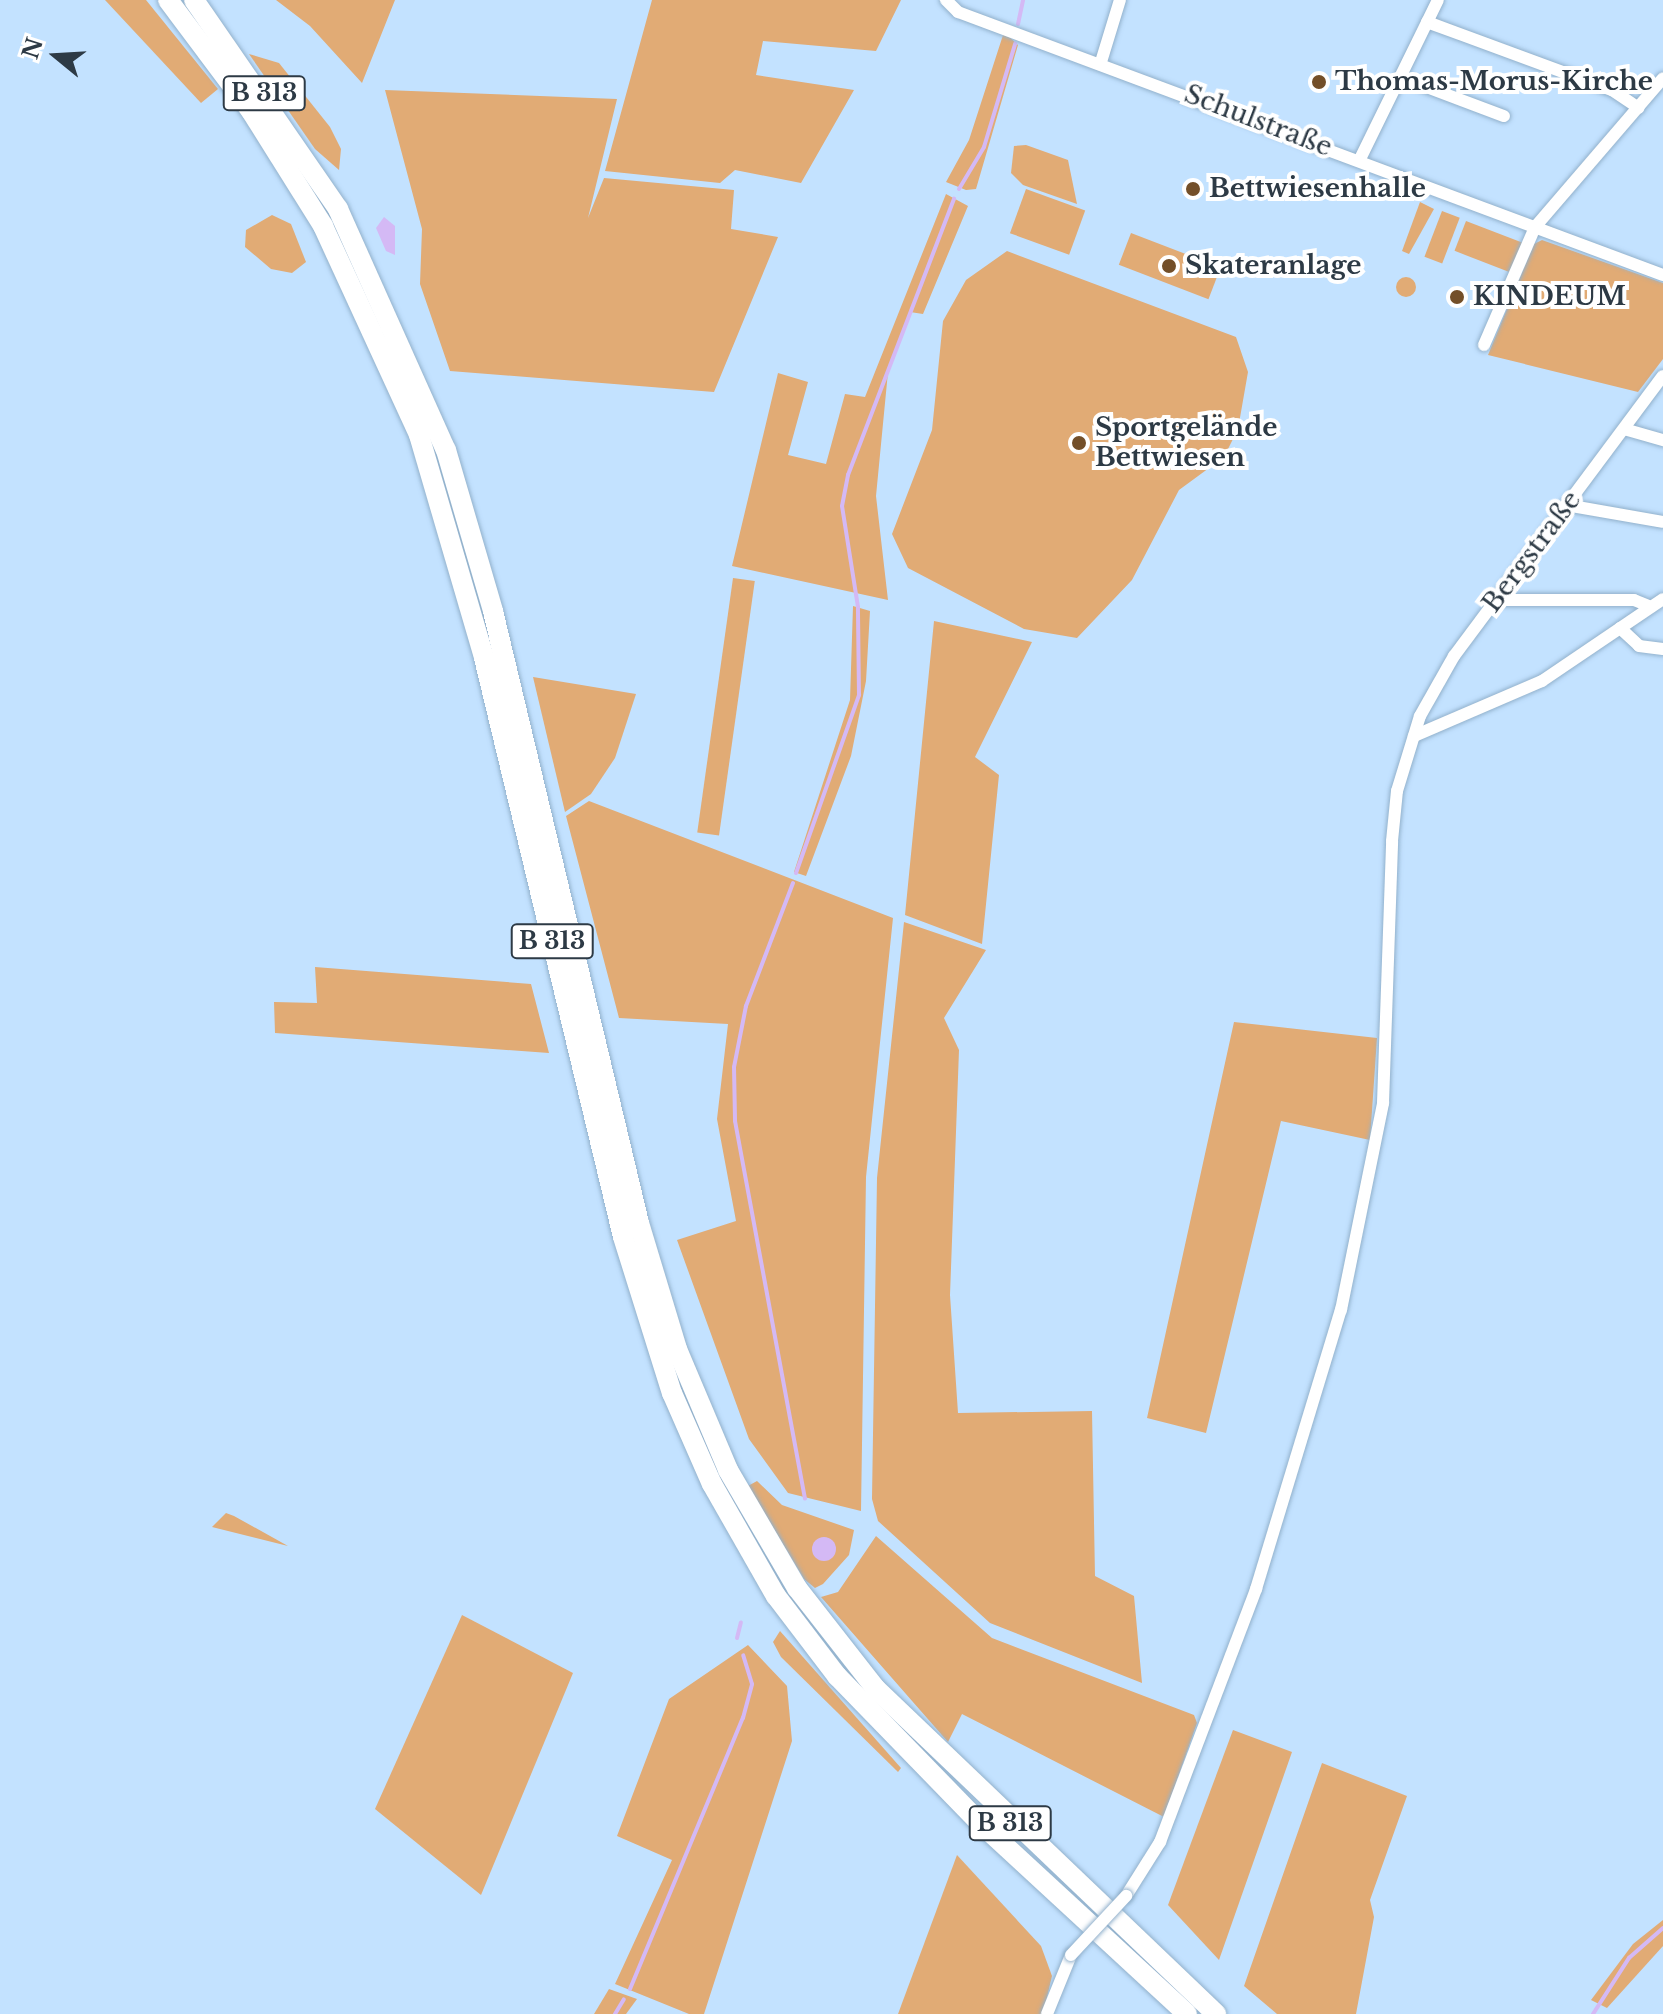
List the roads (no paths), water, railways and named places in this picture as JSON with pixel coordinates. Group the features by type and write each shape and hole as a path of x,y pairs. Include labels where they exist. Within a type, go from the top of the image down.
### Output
{"highway":[{"name":"B 313","path":"168,0 251,111 323,226 350,277 415,425 459,561 651,1332 703,1464 776,1596 801,1631 935,1779 1187,2014"},
{"name":"B 313","path":"194,0 327,191 423,389 476,546 626,1170 674,1339 728,1470 797,1588 818,1617 946,1762 1216,2014"}],"street":[{"name":"Schulstraße","path":"946,0 1012,31 1663,275"},
{"path":"1101,62 1120,0"},
{"path":"1360,159 1438,0"},
{"path":"1427,22 1612,90 1639,108"},
{"path":"1400,77 1504,116"},
{"path":"1484,345 1535,227 1663,78"},
{"name":"Bergstraße","path":"1047,2014 1071,1955 1126,1896 1160,1842 1256,1589 1341,1310 1383,1103 1392,841 1414,736 1438,681 1663,376"},
{"path":"1624,429 1663,440"},
{"path":"1566,505 1663,522"},
{"path":"1414,736 1542,681 1663,599"},
{"path":"1495,600 1634,600 1651,607"},
{"path":"1620,628 1639,646 1663,649"}],"waterway":[{"path":"1018,24 1023,0"},
{"path":"959,189 984,147 1015,44"},
{"path":"796,873 859,695 858,607 842,506 848,475 954,199"},
{"path":"793,883 746,1006 734,1067 735,1121 805,1499"},
{"path":"737,1638 741,1622"},
{"path":"630,1989 743,1718 752,1684 743,1655"},
{"path":"1593,2014 1629,1958 1663,1928"},
{"path":"615,2014 624,1999"}],"place":[{"name":"Thomas-Morus-Kirche","path":"1319,82"},
{"name":"Bettwiesenhalle","path":"1193,189"},
{"name":"Skateranlage","path":"1169,266"},
{"name":"KINDEUM","path":"1457,297"},
{"name":"Sportgelände Bettwiesen","path":"1079,443"}]}
